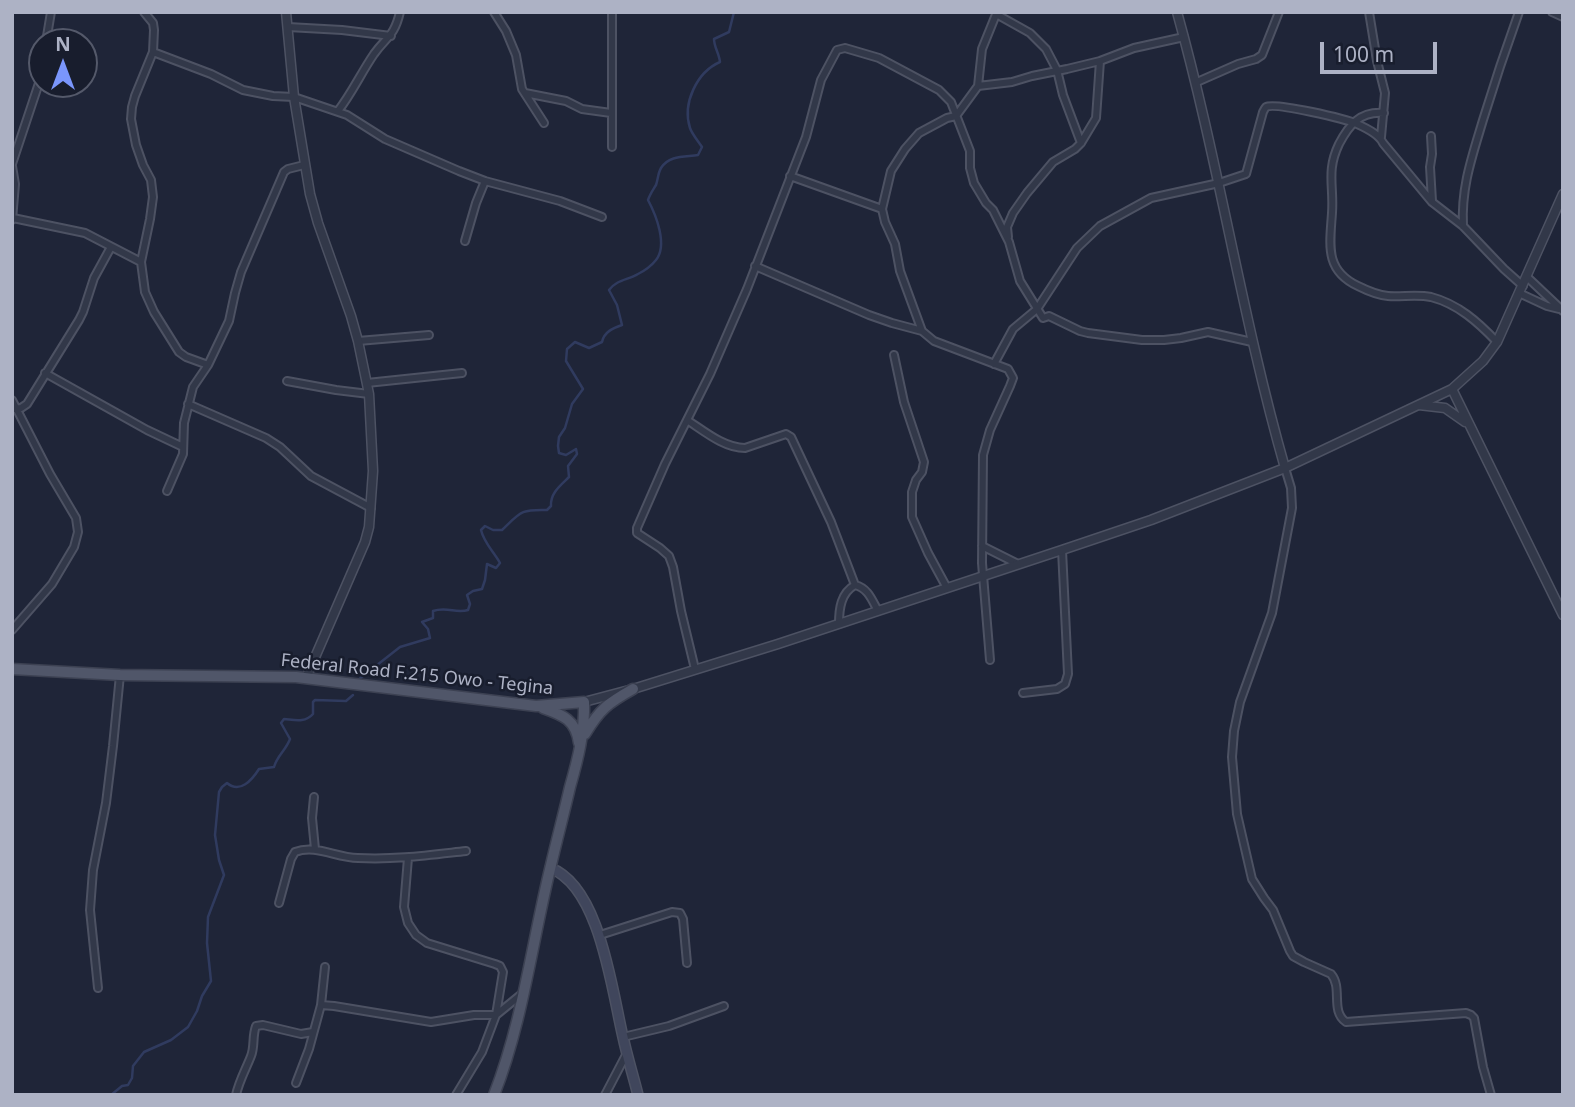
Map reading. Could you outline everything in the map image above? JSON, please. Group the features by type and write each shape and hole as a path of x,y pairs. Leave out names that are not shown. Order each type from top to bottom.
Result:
{"main road":[{"name":"Federal Road F.215 Owo - Tegina","path":"12,669 120,675 306,678 536,706 584,702"},
{"path":"581,745 596,715 605,706 633,689"},
{"path":"494,1095 524,992 550,868 581,745 584,702"},
{"path":"536,706 570,720 581,745"},
{"path":"550,868 565,877 579,893 600,935 638,1095"}],"street":[{"path":"144,12 155,30 153,52 142,76 131,119 136,145 151,180 153,197 141,262 145,292 153,312 174,346 186,357 208,365"},
{"path":"286,12 304,165 318,223 358,341 369,394 373,471 369,527 365,542 306,678"},
{"path":"338,111 354,90 373,56 397,27 400,12"},
{"path":"494,12 506,30 516,55 521,86 544,123"},
{"path":"612,12 612,147"},
{"path":"1177,12 1219,183 1252,342 1291,488 1292,508 1272,612 1240,702 1233,744 1237,814 1252,879 1273,910 1293,956 1335,978 1338,1013 1346,1022 1466,1013 1471,1015 1474,1018 1491,1095"},
{"path":"1196,82 1262,55 1279,12"},
{"path":"1369,12 1385,93 1381,137 1383,143 1432,202 1463,226 1521,289 1547,306 1561,310"},
{"path":"1463,226 1463,196 1469,163 1519,12"},
{"path":"1552,12 1563,16"},
{"path":"922,331 900,271 895,244 884,222 882,209 891,171 913,139 934,124 956,116 978,86 982,49 996,13 1030,33 1046,49 1057,70 1063,95 1081,143"},
{"path":"288,27 391,36"},
{"path":"978,86 1012,82 1184,37"},
{"path":"695,669 669,556 637,533 637,528 747,289 806,136 821,80 837,50 845,48 879,58 945,95 951,102 970,151 970,168 974,183 993,210 1009,242"},
{"path":"153,52 211,74 243,90 294,97 338,111 385,139 459,171 485,181 560,201 602,217"},
{"path":"1100,61 1096,118 1081,143 1053,162 1027,193 1013,213 1007,228 1020,281 1043,318 1049,316 1080,331 1142,340 1181,338 1208,332 1252,342"},
{"path":"525,93 566,101 582,109 611,113"},
{"path":"34,98 12,165 15,184 13,219 85,233 141,262"},
{"path":"994,364 1013,329 1037,309 1077,248 1100,226 1151,198 1219,183 1248,172 1262,112 1266,107 1278,106 1329,116 1355,123 1381,137"},
{"path":"1384,113 1366,114 1349,128 1331,165 1332,261 1340,275 1350,283 1376,294 1417,295 1449,304 1476,320 1497,342"},
{"path":"1431,135 1432,202"},
{"path":"167,491 181,462 184,423 193,387 208,365 229,321 241,272 284,172 304,165"},
{"path":"790,176 882,209"},
{"path":"465,241 485,181"},
{"path":"584,702 839,624 1151,520 1285,468 1452,389 1483,361 1497,342 1563,194"},
{"path":"14,409 27,404 83,312 94,278 111,247"},
{"path":"755,266 869,315 922,331 934,341 1008,369 1013,378 985,443 983,455 982,547 990,660"},
{"path":"1527,277 1561,310"},
{"path":"358,341 429,335"},
{"path":"894,355 904,402 924,462 912,492 912,517 947,588"},
{"path":"45,373 183,447"},
{"path":"367,383 462,373"},
{"path":"287,381 369,394"},
{"path":"1452,389 1563,615"},
{"path":"12,400 14,409 76,518 78,532 74,547 52,583 12,630"},
{"path":"188,404 266,438 280,447 311,476 371,508"},
{"path":"1416,405 1445,408 1469,425"},
{"path":"687,420 715,438 738,448 786,434 791,437 831,522 855,585"},
{"path":"982,547 1018,564"},
{"path":"1023,693 1058,689 1065,684 1068,674 1062,550"},
{"path":"839,624 841,601 847,589 855,585 863,587 878,611"},
{"path":"98,988 90,910 93,870 106,803 120,675"},
{"path":"314,797 312,818 315,849"},
{"path":"279,903 291,859 295,852 302,849 315,849 354,858 408,858 467,851"},
{"path":"408,858 404,907 408,923 416,935 427,943 500,966 503,972 496,1015 482,1052 456,1095"},
{"path":"600,935 672,912 680,914 683,919 687,963"},
{"path":"296,1083 321,1005 325,967"},
{"path":"321,1005 424,1022 474,1015 496,1015 524,992"},
{"path":"623,1037 669,1026 724,1006"},
{"path":"236,1095 253,1052 253,1033 256,1026 263,1025 301,1034 313,1032"},
{"path":"605,1095 627,1052"}],"waterway":[{"path":"358,680 400,647 430,638 428,629 422,622 433,618 433,611 468,610 470,604 467,595 482,589 487,564 496,568 500,563 481,530 485,526 502,530 521,513 547,510 551,506 554,493 569,477 568,466 577,454 576,449 566,455 559,453 559,437 565,428 572,404 583,389 566,361 567,349 575,342 589,348 602,342 607,333 622,325 617,305 609,290 619,282 645,270 659,254 660,230 648,200 664,164 678,157 698,155 702,147 690,128 690,99 704,73 720,62 714,39 729,32 734,12"},
{"path":"111,1095 122,1086 128,1085 133,1066 144,1052 171,1040 188,1027 211,981 207,943 208,917 224,875 215,835 219,792 222,787 227,783 241,786 259,769 274,767 290,739 281,723 284,719 307,719 313,714 315,700 346,701 353,695"}]}
